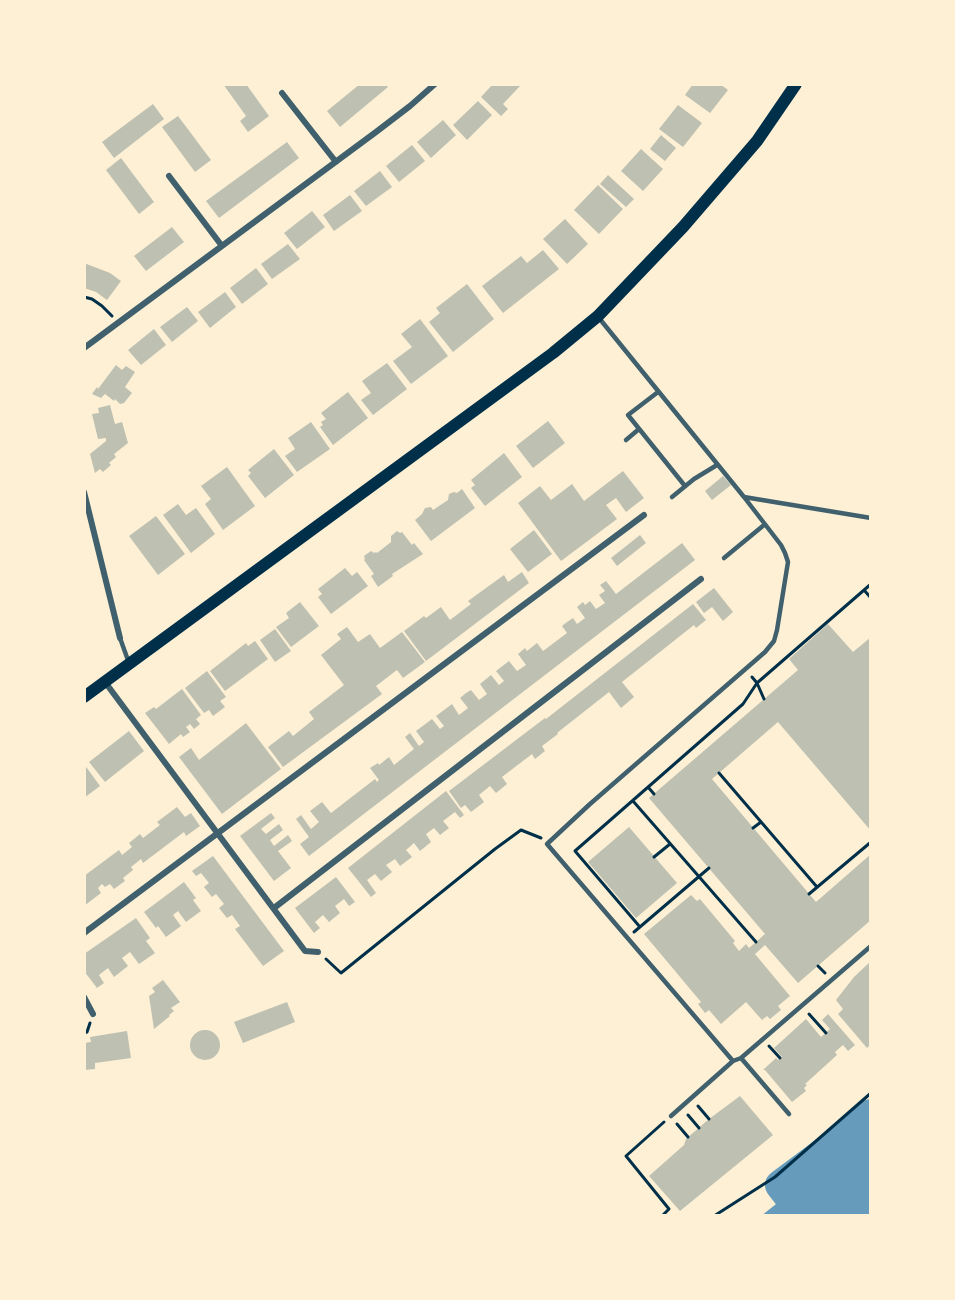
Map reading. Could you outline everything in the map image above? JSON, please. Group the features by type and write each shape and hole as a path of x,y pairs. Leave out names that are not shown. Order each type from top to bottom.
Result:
{"main road":[{"path":"84,697 553,353 598,316 683,227 750,150 796,84"}],"street":[{"path":"84,348 336,162 410,106 435,84"},
{"path":"282,93 336,162"},
{"path":"169,176 222,246"},
{"path":"84,492 120,638"},
{"path":"84,933 644,515"},
{"path":"274,908 701,579"},
{"path":"105,681 305,951 318,951"},
{"path":"84,997 93,1014"}],"lane":[{"path":"598,316 744,497 781,545 788,562 777,630 774,641 765,652 547,843 733,1061"},
{"path":"658,392 628,415 685,486"},
{"path":"626,440 639,429"},
{"path":"672,497 717,465"},
{"path":"744,497 871,518"},
{"path":"724,558 764,525"},
{"path":"120,638 129,663"},
{"path":"671,1116 871,946"},
{"path":"741,1058 789,1114"}],"path":[{"path":"84,297 102,306 118,323"},
{"path":"640,927 575,851 743,704 757,683 871,584"},
{"path":"864,590 871,598"},
{"path":"745,669 757,683 764,699"},
{"path":"719,773 818,887"},
{"path":"648,787 654,794"},
{"path":"633,801 756,942"},
{"path":"753,828 761,822"},
{"path":"318,951 341,973 521,830 542,838 547,843"},
{"path":"809,894 871,842"},
{"path":"654,857 670,844"},
{"path":"628,938 709,868"},
{"path":"802,1005 826,1033"},
{"path":"762,1039 780,1058"},
{"path":"714,1216 775,1177 871,1093"},
{"path":"691,1098 709,1119"},
{"path":"681,1107 699,1128"},
{"path":"662,1216 669,1209 626,1156 671,1116 688,1137"}],"water":[{"path":"871,1114 871,1216 761,1216 785,1197 785,1191 780,1185"}],"building":[{"path":"223,84 246,84 269,116 248,132 240,121 246,116"},
{"path":"360,84 385,84 388,87 340,127 327,111"},
{"path":"493,84 518,84 520,86 503,104 508,109 501,116 481,97"},
{"path":"693,84 720,84 728,90 710,113 685,95"},
{"path":"478,101 492,115 467,140 453,125"},
{"path":"153,104 164,119 114,158 102,142"},
{"path":"678,105 702,123 683,147 659,129"},
{"path":"178,116 211,160 195,172 162,127"},
{"path":"443,120 456,135 431,158 417,142"},
{"path":"661,135 676,148 665,161 650,149"},
{"path":"287,142 299,158 219,218 206,201"},
{"path":"412,145 425,161 399,182 386,166"},
{"path":"641,149 663,169 643,191 621,171"},
{"path":"121,158 154,202 139,214 106,170"},
{"path":"380,171 392,187 366,206 354,191"},
{"path":"608,175 634,199 626,207 600,184"},
{"path":"598,185 623,209 599,234 574,210"},
{"path":"350,195 362,211 334,231 323,215"},
{"path":"312,211 325,227 297,249 284,233"},
{"path":"565,219 588,244 567,264 543,239"},
{"path":"172,227 184,242 146,271 134,256"},
{"path":"288,244 300,259 272,279 261,264"},
{"path":"543,250 559,269 503,313 482,286 521,256 527,263"},
{"path":"84,263 110,273 121,281 107,300 96,292 84,288"},
{"path":"256,268 268,284 242,304 230,288"},
{"path":"467,284 494,319 453,352 429,322 440,313 436,308"},
{"path":"225,292 236,307 210,328 198,312"},
{"path":"187,307 198,321 172,342 160,327"},
{"path":"420,319 448,356 411,384 393,361 412,347 401,334"},
{"path":"154,329 166,345 141,365 128,350"},
{"path":"387,363 407,389 373,415 361,400 371,393 362,381"},
{"path":"116,365 122,370 126,366 135,372 125,387 132,393 124,403 120,404 105,394 101,398 92,394"},
{"path":"348,392 368,418 333,445 320,427 323,425 321,422 326,419 321,413"},
{"path":"110,405 115,424 122,422 128,443 114,454 116,457 109,463 111,465 103,472 100,469 95,473 90,454 106,441 106,438 98,439 92,414 99,413 98,408"},
{"path":"548,421 565,443 533,468 516,446"},
{"path":"311,422 330,449 297,472 285,456 295,449 288,438"},
{"path":"274,449 294,475 265,498 248,476 251,473 248,470"},
{"path":"504,453 522,477 485,506 471,488 475,485 471,480"},
{"path":"227,467 255,506 223,530 205,504 211,499 201,486"},
{"path":"623,471 644,498 626,512 616,498 606,505 617,519 561,561 518,503 540,486 551,500 572,484 584,501"},
{"path":"723,476 731,485 712,500 705,491"},
{"path":"462,489 475,508 431,541 415,520 425,508 431,507 433,510 448,500 449,494 457,493"},
{"path":"178,504 186,515 196,508 215,534 191,553 163,515"},
{"path":"156,516 185,554 158,575 129,536"},
{"path":"534,530 552,554 528,572 510,549"},
{"path":"397,531 402,532 423,554 392,574 393,576 378,587 371,576 374,574 364,560 364,556 371,551 377,553 391,542 391,536"},
{"path":"640,535 646,543 617,566 611,558"},
{"path":"682,543 695,560 309,856 300,844 309,837 296,819 301,815 311,829 319,822 310,811 322,802 331,813 375,779 377,782 379,780 370,768 378,763 379,765 389,757 394,765 414,749 405,737 410,733 419,746 424,742 416,731 432,719 440,729 444,726 436,716 452,704 459,715 468,708 460,698 466,693 471,690 479,700 487,694 480,684 491,675 499,685 504,681 496,671 509,661 517,671 526,665 518,654 525,648 527,651 537,643 543,651 567,633 562,626 567,622 573,618 577,624 585,618 577,607 583,602 585,605 590,601 596,609 605,603 599,595 605,591 600,585 606,581 616,594"},
{"path":"345,568 352,576 357,572 368,586 331,614 318,597 322,594 318,589"},
{"path":"522,572 529,583 426,661 404,631 441,607 450,620 471,604 468,601 504,575 508,582"},
{"path":"714,588 733,612 723,621 712,607 704,613 696,602"},
{"path":"300,602 319,626 291,647 276,627 289,618 286,613"},
{"path":"693,604 706,620 696,628 694,625 622,682 634,697 621,708 609,692 542,746 545,751 535,759 532,754 502,777 507,784 496,793 490,786 479,795 484,802 471,812 465,805 461,808 449,791 546,719"},
{"path":"828,624 853,652 871,637 871,831 778,722 712,779 816,902 871,854 871,920 798,983 765,945 755,954 790,996 778,1006 781,1010 770,1019 767,1016 762,1020 746,1002 721,1024 709,1010 705,1013 698,1004 701,1002 644,934 691,895 697,901 700,899 735,941 733,943 739,951 746,944 749,948 765,934 649,798 798,670 789,659"},
{"path":"347,627 358,642 370,634 380,648 402,632 425,662 403,678 397,670 376,686 382,694 283,767 268,747 289,731 293,736 314,719 309,712 344,685 321,655 341,639 337,634"},
{"path":"275,629 291,651 275,662 260,640"},
{"path":"255,641 268,659 225,691 210,671 246,643 248,646"},
{"path":"207,671 226,697 220,701 225,707 213,716 209,710 204,713 185,688"},
{"path":"182,689 201,715 196,719 200,724 194,729 190,724 186,727 190,732 183,737 181,734 169,744 145,713 154,707 156,709"},
{"path":"246,723 281,769 222,814 179,757 191,748 199,760"},
{"path":"129,731 144,751 105,782 89,762"},
{"path":"84,764 100,786 84,798"},
{"path":"446,791 464,815 460,818 455,812 443,821 449,828 440,835 434,828 426,834 431,842 420,851 414,843 406,850 412,857 400,866 395,859 386,865 392,872 381,881 375,874 367,880 376,893 371,897 348,868"},
{"path":"177,807 185,817 191,813 200,826 186,836 184,832 143,863 141,859 123,878 125,881 114,889 110,884 105,887 102,884 98,888 101,893 84,906 84,876 119,850 122,855 132,847 129,843 140,834 143,838 160,825 157,822"},
{"path":"271,813 275,818 261,829 266,834 279,824 283,830 270,840 274,846 288,835 292,841 278,851 291,868 274,881 240,836"},
{"path":"629,827 677,883 636,918 588,862"},
{"path":"213,856 284,951 263,966 235,929 240,926 232,915 227,918 219,908 224,904 216,894 212,897 204,887 209,883 201,873 196,876 192,871"},
{"path":"336,877 355,902 349,906 344,899 335,906 340,913 329,922 323,915 315,922 320,928 314,933 295,908"},
{"path":"184,882 196,898 193,900 201,911 186,922 178,911 173,915 181,926 166,937 144,912"},
{"path":"136,918 150,938 146,941 155,953 139,964 130,952 122,958 128,966 114,977 108,968 99,975 104,983 97,988 84,971 84,954"},
{"path":"871,961 871,1044 867,1048 838,1014 843,1009 836,1000 854,977"},
{"path":"163,980 180,1002 171,1008 174,1011 170,1016 154,1029 149,996 155,992 152,988"},
{"path":"287,1002 295,1022 243,1043 234,1022"},
{"path":"828,1014 855,1045 848,1051 843,1045 835,1052 837,1055 805,1084 807,1085 804,1088 806,1091 792,1102 763,1070 776,1058 778,1060 782,1057 774,1048 806,1019 821,1037 830,1029 822,1020"},
{"path":"205,1030 215,1035 220,1045 215,1055 205,1060 195,1055 190,1045 195,1035"},
{"path":"127,1031 131,1058 95,1063 95,1069 84,1070 84,1043 91,1042 90,1037"},
{"path":"740,1096 773,1135 680,1211 649,1176 684,1145 686,1139"}],"waterway":[{"path":"804,1216 780,1185 871,1114"}]}
